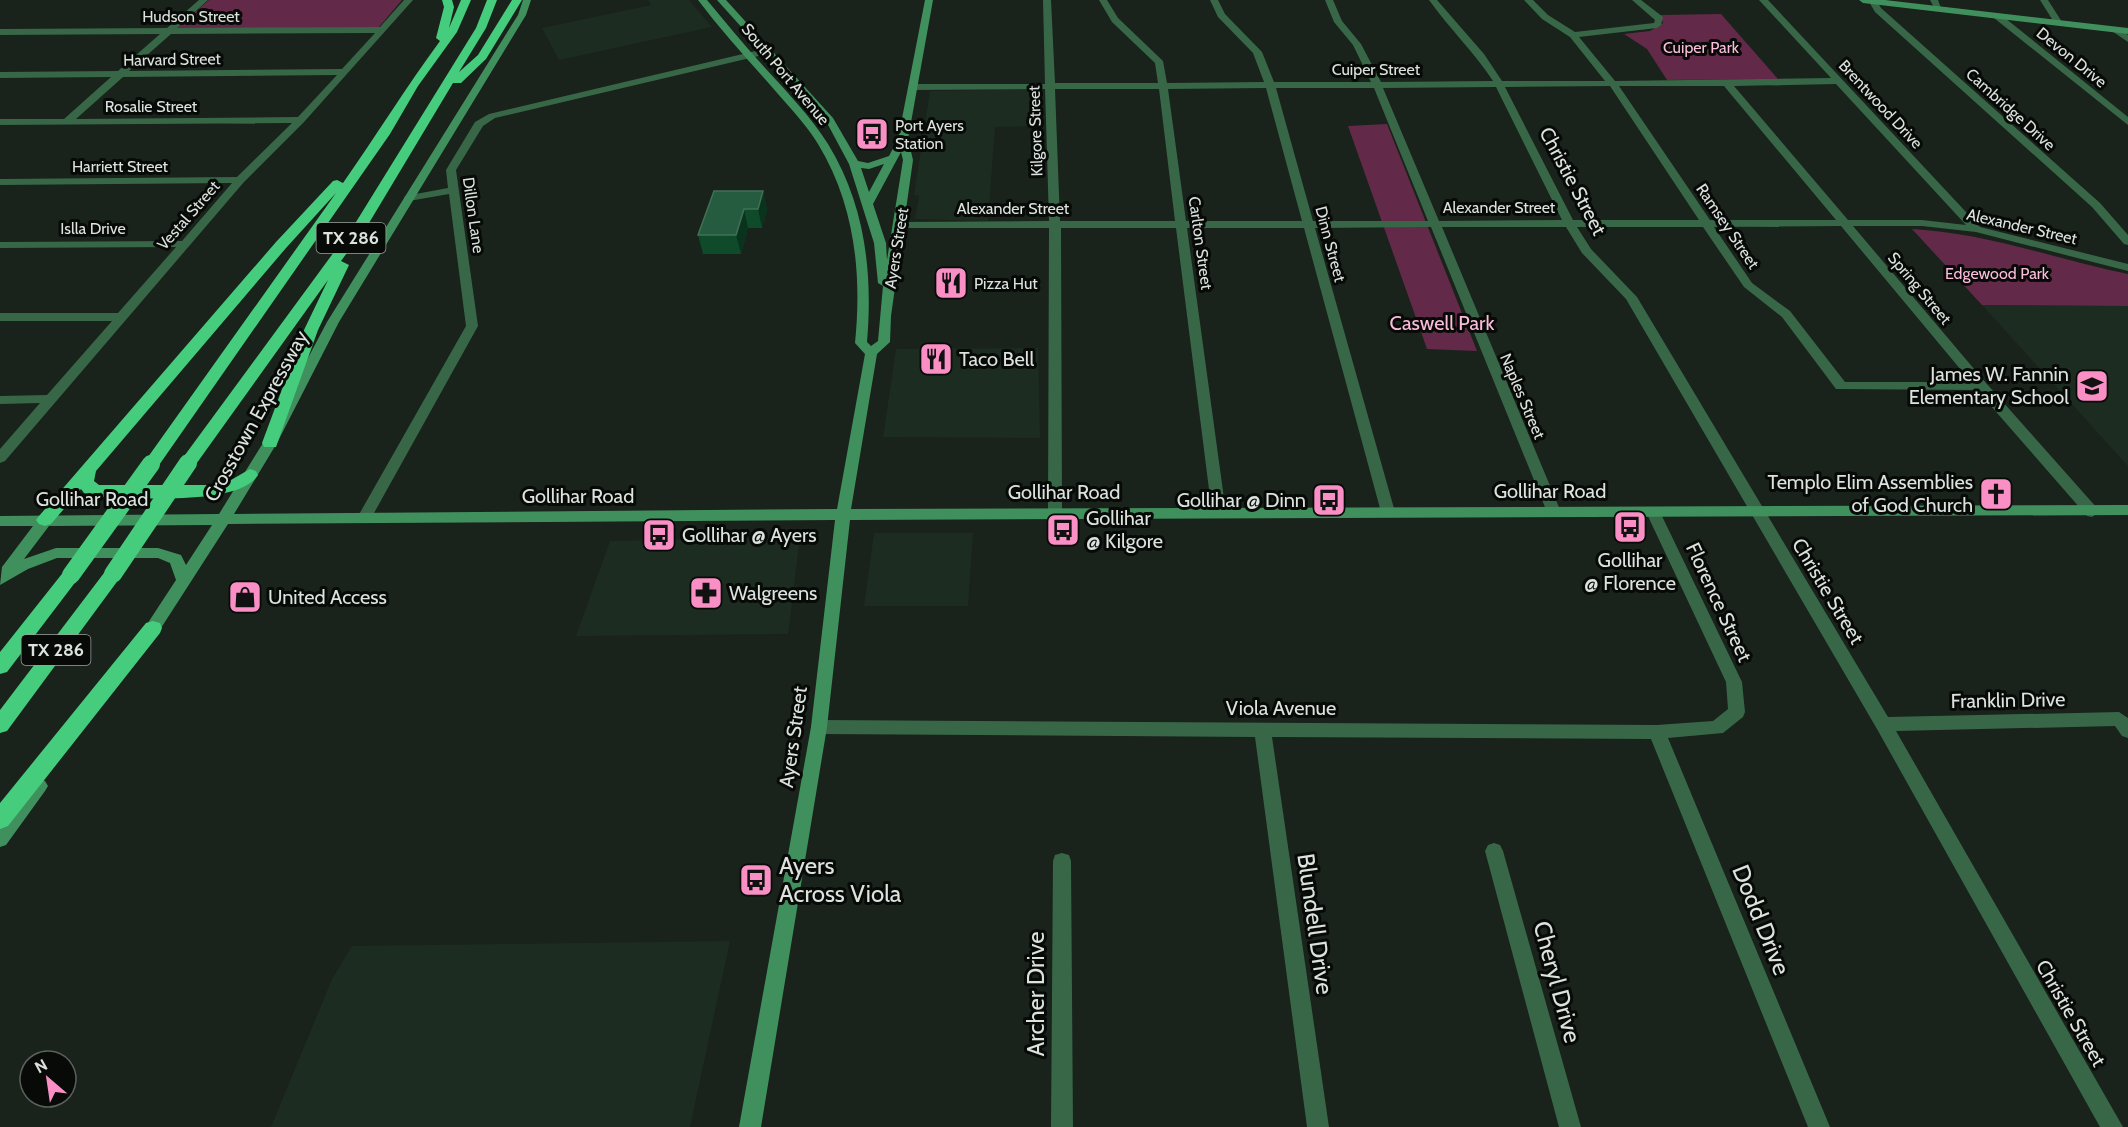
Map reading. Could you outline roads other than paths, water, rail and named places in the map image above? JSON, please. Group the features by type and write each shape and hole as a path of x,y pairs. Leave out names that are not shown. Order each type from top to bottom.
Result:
{"highway":[{"path":"435,57 447,15 447,0"},
{"name":"TX 286","path":"0,666 71,575 384,134 463,12 466,0"},
{"name":"Crosstown Expressway","path":"0,725 112,574 188,463 362,224 481,28 492,0"},
{"path":"436,101 482,57 517,0"},
{"path":"45,520 280,245 384,134"},
{"path":"270,444 311,330 362,224"},
{"path":"88,471 86,481 90,489 99,491 212,491 236,485 250,475"},
{"path":"0,819 153,628"}],"main road":[{"name":"Crosstown Expressway","path":"0,839 153,628 224,520 270,444 333,322 522,15 527,0"},
{"name":"South Port Avenue","path":"702,0 818,137 837,171 853,208"},
{"name":"South Port Avenue","path":"721,0 830,120 854,164 880,243 885,316"},
{"name":"Ayers Street","path":"867,205 903,139 929,0"},
{"path":"1867,1 1936,4 1997,16 2128,31"},
{"name":"Ayers Street","path":"750,1127 819,728 843,515 871,353 884,342 885,316 908,160 903,139"},
{"path":"854,164 869,166 892,158"},
{"name":"Ayers Street","path":"853,208 864,269 861,343 871,353"},
{"name":"Gollihar Road","path":"0,521 1055,513 2092,512 2128,510"},
{"path":"0,579 45,520"},
{"path":"0,579 23,564 56,553 158,553 176,559 183,580"}],"street":[{"path":"67,121 204,0"},
{"name":"Vestal Street","path":"0,459 240,180 301,120 408,0"},
{"name":"Kilgore Street","path":"1047,0 1055,225 1055,513"},
{"name":"Carlton Street","path":"1103,0 1111,16 1126,33 1151,51 1160,63 1219,513"},
{"name":"Dinn Street","path":"1214,0 1221,15 1257,52 1270,85 1388,512"},
{"name":"Naples Street","path":"1329,0 1338,22 1357,44 1377,84 1554,512"},
{"name":"Christie Street","path":"1433,0 1481,56 1499,84 1569,223 1586,251 1631,297 1883,724 2112,1127"},
{"name":"Ramsey Street","path":"1528,0 1545,17 1573,35 1612,83 1748,285 1786,314 1841,386 1981,386"},
{"path":"1573,35 1657,25 1659,19 1636,0"},
{"name":"Brentwood Drive","path":"1763,0 1976,229"},
{"path":"2044,0 2058,22"},
{"name":"Cambridge Drive","path":"1867,1 2096,205 2128,242"},
{"name":"Devon Drive","path":"1997,16 2128,122"},
{"path":"2115,29 2128,39"},
{"name":"Hudson Street","path":"0,32 382,30"},
{"path":"462,112 485,119 768,51"},
{"name":"Harvard Street","path":"0,75 345,72"},
{"name":"Cuiper Street","path":"913,87 1839,81"},
{"name":"Spring Street","path":"1726,83 1981,386 2092,512"},
{"name":"Dillon Lane","path":"364,518 472,326 451,170 479,124 485,119"},
{"name":"Rosalie Street","path":"0,122 301,120"},
{"name":"Harriett Street","path":"0,182 240,180"},
{"path":"409,198 454,190"},
{"name":"Alexander Street","path":"900,225 1922,223 1976,229 2128,268"},
{"name":"Islla Drive","path":"0,245 186,244"},
{"path":"0,317 123,316"},
{"path":"0,400 51,399"},
{"name":"Florence Street","path":"1653,512 1734,682 1737,712"},
{"name":"Viola Avenue","path":"819,728 1657,732 1717,728 1737,712"},
{"name":"Franklin Drive","path":"1883,724 2119,718 2128,731"},
{"name":"Blundell Drive","path":"1262,729 1318,1127"},
{"name":"Dodd Drive","path":"1657,732 1819,1127"},
{"name":"Cheryl Drive","path":"1494,851 1570,1127"},
{"name":"Archer Drive","path":"1062,861 1062,1127"}],"place":[{"name":"Port Ayers Station","path":"872,134"},
{"name":"Pizza Hut","path":"951,283"},
{"name":"Taco Bell","path":"936,359"},
{"name":"James W. Fannin Elementary School","path":"2092,386"},
{"name":"Templo Elim Assemblies of God Church","path":"1996,494"},
{"name":"Gollihar @ Dinn","path":"1329,500"},
{"name":"Gollihar @ Florence","path":"1630,527"},
{"name":"Gollihar @ Kilgore","path":"1063,530"},
{"name":"Gollihar @ Ayers","path":"659,535"},
{"name":"Walgreens","path":"706,593"},
{"name":"United Access","path":"245,597"},
{"name":"Ayers Across Viola","path":"756,880"}],"park label":[{"name":"Cuiper Park","path":"1701,47"},
{"name":"Edgewood Park","path":"1997,273"},
{"name":"Caswell Park","path":"1442,323"}]}
